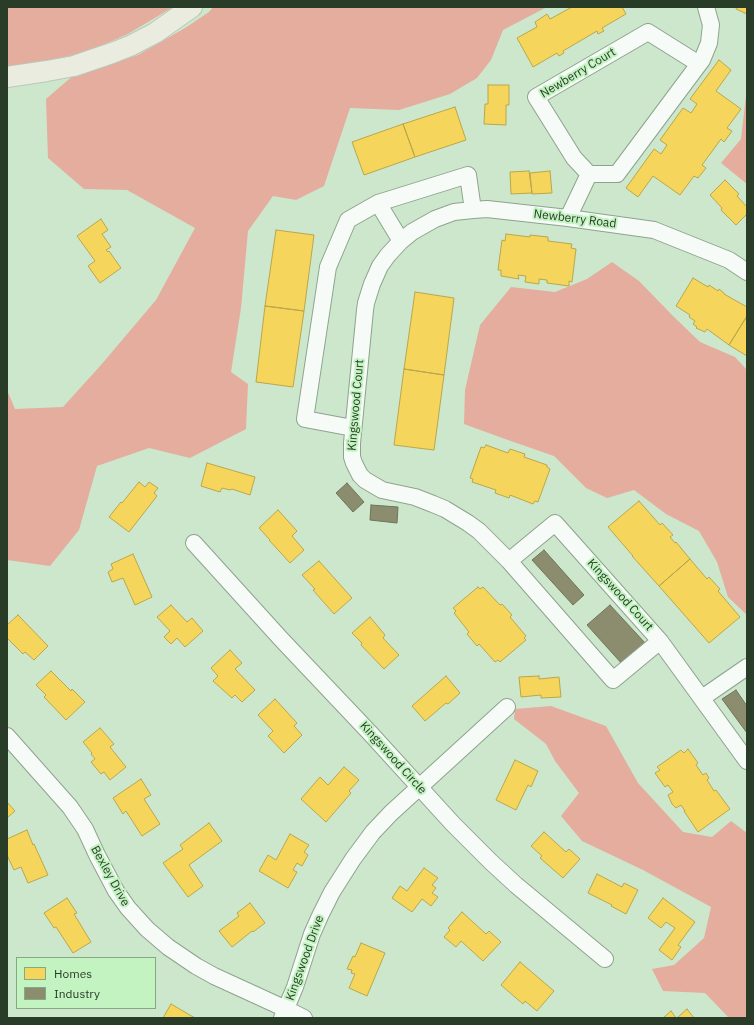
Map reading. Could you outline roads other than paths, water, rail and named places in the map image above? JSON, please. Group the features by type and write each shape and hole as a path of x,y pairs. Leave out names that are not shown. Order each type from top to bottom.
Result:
{"main road":[{"path":"7,78 74,66 106,56 155,33 192,7"}],"street":[{"path":"568,218 589,174 617,174 699,64 705,54 710,37 711,25 706,7"},
{"name":"Newberry Court","path":"589,174 574,158 536,97 648,32 699,64"},
{"path":"353,428 305,419 328,267 348,220 378,203 468,175 473,210"},
{"path":"378,203 401,241"},
{"name":"Newberry Road","path":"401,241 412,232 435,218 454,212 487,209 654,230 729,260 747,272"},
{"name":"Kingswood Court","path":"401,241 380,266 372,284 365,310 352,443 352,457 357,469 365,480 382,490 415,497 433,504 445,509 479,530 509,561 613,680 660,640"},
{"name":"Kingswood Court","path":"509,561 555,523 660,640 747,761"},
{"name":"Kingswood Circle","path":"194,543 453,824 516,885 605,959"},
{"path":"702,698 747,666"},
{"name":"Kingswood Drive","path":"284,1014 295,987 312,934 326,904 353,858 373,832 391,813 507,707"},
{"name":"Bexley Drive","path":"7,736 53,787 78,818 116,891 128,908 147,929 168,947 196,966 284,1014 304,1018"}]}
